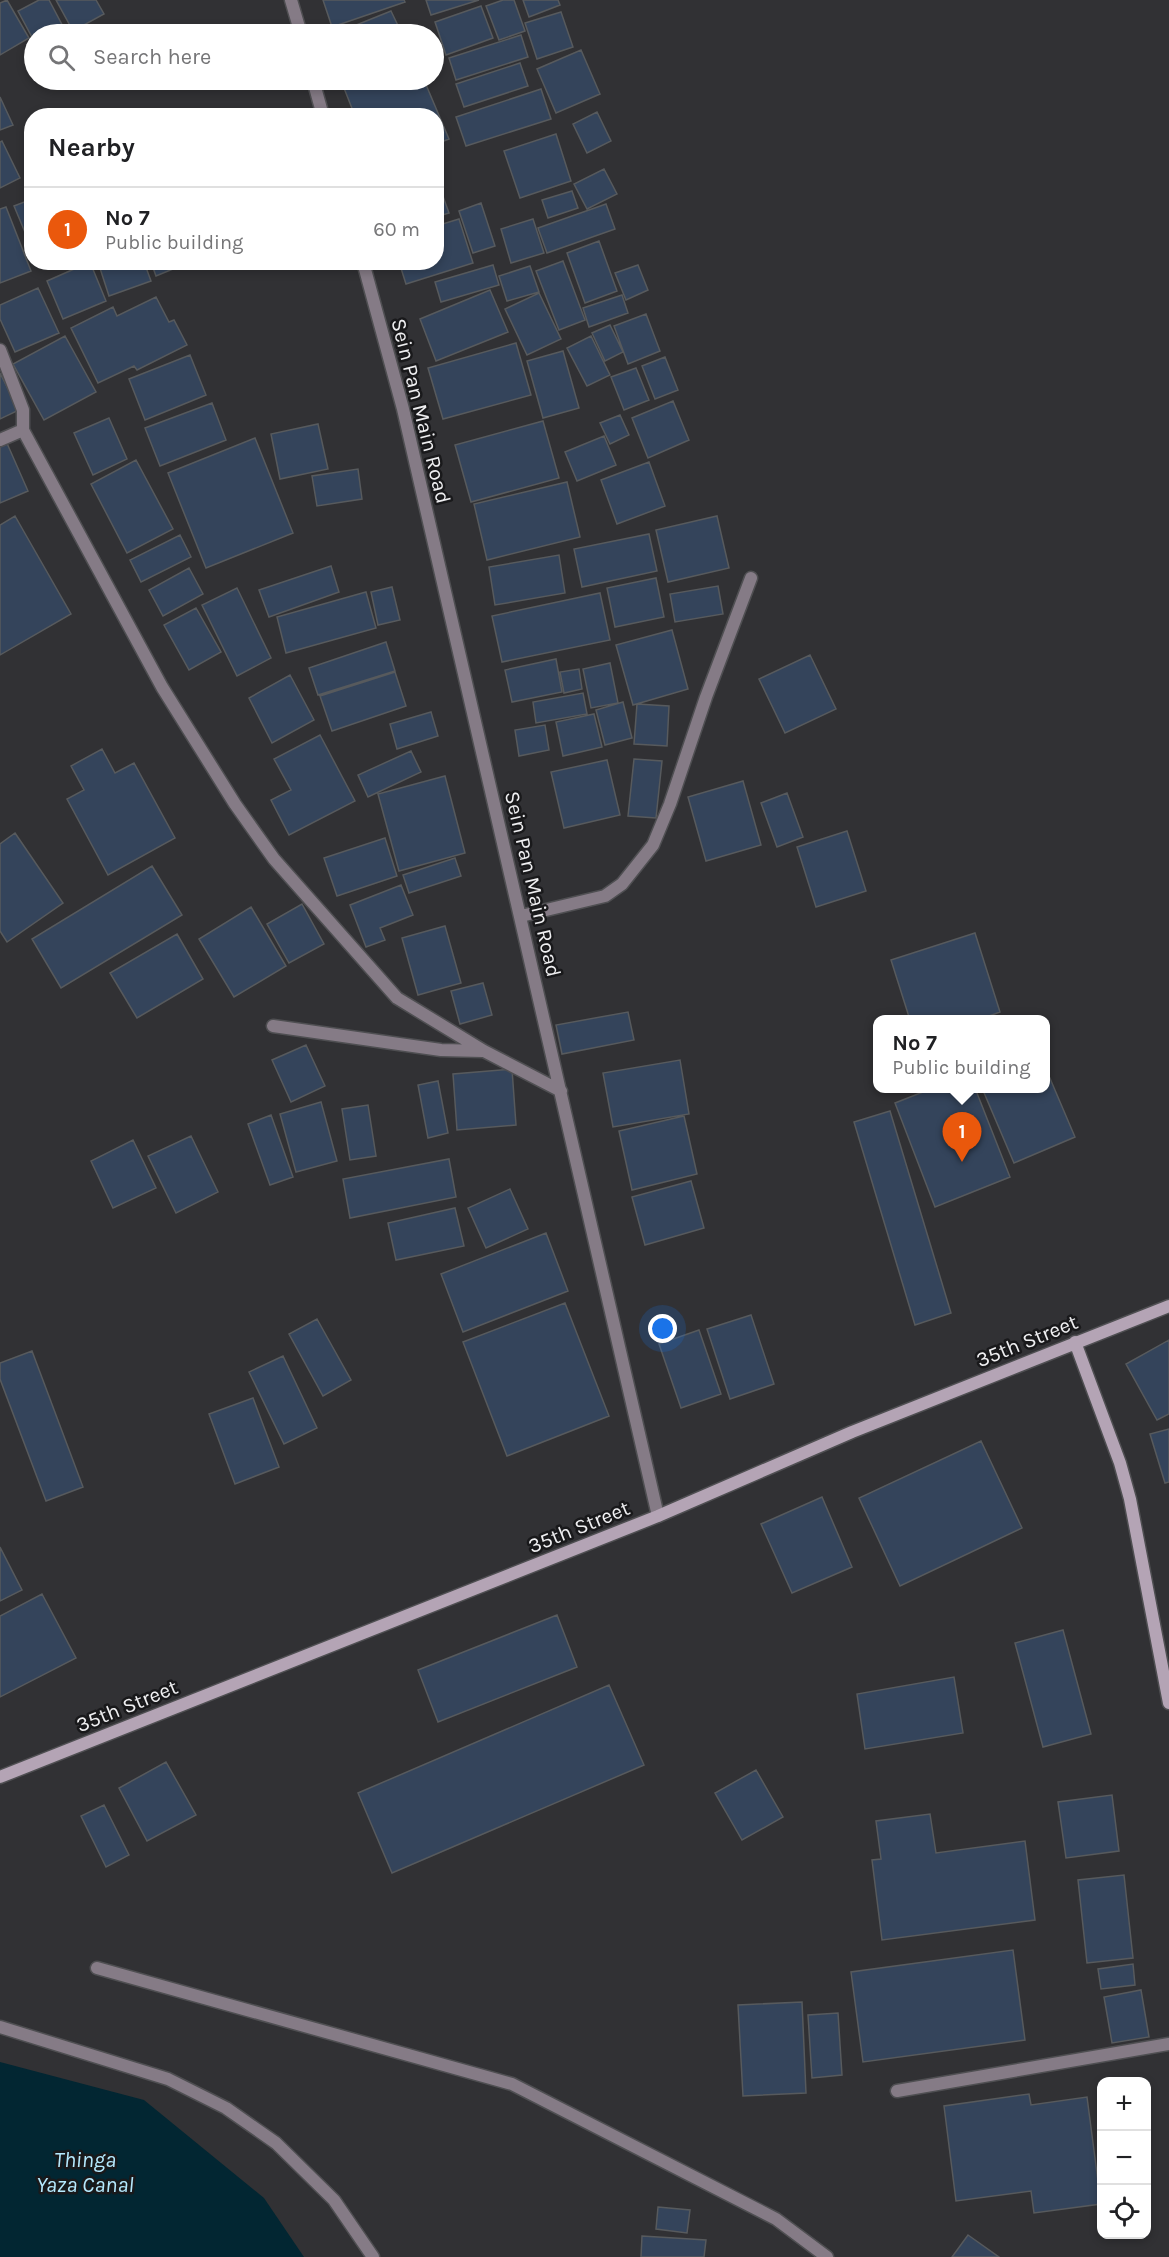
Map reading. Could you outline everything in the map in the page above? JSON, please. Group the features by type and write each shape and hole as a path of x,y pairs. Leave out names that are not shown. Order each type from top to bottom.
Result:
{"main road":[{"name":"35th Street","path":"0,1777 658,1516 852,1432 1169,1306"},
{"path":"1075,1342 1120,1463 1130,1499 1169,1703"}],"street":[{"path":"291,0 298,24"},
{"path":"316,90 321,108"},
{"name":"Sein Pan Main Road","path":"365,270 403,409 658,1516"},
{"path":"0,351 23,410 23,430 162,687 235,804 274,859 398,998 484,1051 561,1091"},
{"path":"0,440 23,430"},
{"path":"521,916 605,896 622,884 654,845 670,804 705,696 751,578"},
{"path":"273,1026 441,1050 484,1051"},
{"path":"97,1968 512,2084 776,2219 827,2257"},
{"path":"0,2026 168,2079 226,2108 276,2144 334,2200 373,2257"},
{"path":"897,2091 1169,2043"}],"water":[{"name":"Thinga Yaza Canal","path":"0,2062 144,2100 264,2198 304,2257 0,2257"}],"building":[{"path":"7,0 24,29 24,41 0,55 0,3"},
{"path":"39,0 49,0 62,24 25,24 18,11"},
{"path":"56,0 96,0 104,14 86,24 69,24"},
{"path":"323,0 404,0 405,2 341,24 331,24"},
{"path":"426,0 479,0 431,15"},
{"path":"503,0 514,0 525,31 499,40 486,6"},
{"path":"523,0 558,0 560,5 529,17"},
{"path":"481,6 493,38 446,55 444,24 436,24 435,22"},
{"path":"391,11 397,24 359,24"},
{"path":"561,12 573,47 537,59 525,23"},
{"path":"521,35 528,57 456,80 449,58"},
{"path":"581,50 600,94 556,113 537,69"},
{"path":"520,63 528,86 464,107 456,84"},
{"path":"541,89 551,119 466,146 456,117"},
{"path":"345,90 428,90 436,108 352,108"},
{"path":"0,97 13,125 0,130"},
{"path":"597,112 611,141 587,153 573,124"},
{"path":"444,127 449,139 444,141"},
{"path":"556,134 571,181 520,198 504,151"},
{"path":"2,141 20,178 0,188 0,142"},
{"path":"604,169 617,194 587,209 574,184"},
{"path":"572,191 578,208 548,218 542,200"},
{"path":"444,199 449,213 444,215"},
{"path":"24,202 24,230 14,206"},
{"path":"481,203 495,246 473,253 459,211"},
{"path":"606,204 615,229 547,253 538,228"},
{"path":"6,207 24,253 24,270 31,271 0,283 0,209"},
{"path":"459,219 473,263 406,284 402,270 444,270 444,224"},
{"path":"533,219 544,253 511,263 501,229"},
{"path":"599,241 617,291 585,303 567,253"},
{"path":"563,261 585,320 559,330 536,271"},
{"path":"493,265 499,285 441,302 435,282"},
{"path":"638,265 648,290 626,300 615,273"},
{"path":"530,266 539,292 507,301 499,276"},
{"path":"72,270 93,270 106,301 63,319 47,281"},
{"path":"101,270 147,270 151,281 109,296"},
{"path":"154,270 171,270 156,276"},
{"path":"38,288 59,333 15,352 0,319 0,305"},
{"path":"490,290 508,332 436,361 420,319"},
{"path":"539,293 561,339 527,355 505,309"},
{"path":"622,295 628,313 589,327 583,308"},
{"path":"156,297 169,322 174,320 187,345 137,370 134,366 98,383 71,328 113,307 117,316"},
{"path":"646,314 660,351 628,364 614,326"},
{"path":"610,325 623,352 605,361 592,333"},
{"path":"65,336 96,392 44,420 13,364"},
{"path":"591,336 610,375 587,386 567,348"},
{"path":"516,343 531,395 443,419 428,368"},
{"path":"563,351 579,408 543,418 527,361"},
{"path":"190,355 206,395 145,420 129,379"},
{"path":"665,357 678,390 655,399 642,366"},
{"path":"636,368 649,400 624,410 611,377"},
{"path":"0,373 19,410 0,419"},
{"path":"673,401 689,440 648,458 632,418"},
{"path":"212,403 226,440 160,466 145,428"},
{"path":"620,415 629,435 610,444 600,423"},
{"path":"109,418 127,459 93,475 74,433"},
{"path":"543,421 559,478 471,502 455,445"},
{"path":"318,424 328,469 280,479 271,434"},
{"path":"604,436 616,465 577,481 565,452"},
{"path":"255,438 293,533 206,568 168,473"},
{"path":"6,441 28,491 0,503 0,443"},
{"path":"136,460 173,529 127,553 91,484"},
{"path":"649,462 665,506 617,524 601,480"},
{"path":"358,469 362,499 317,506 312,476"},
{"path":"567,482 580,537 487,560 474,504"},
{"path":"15,516 71,614 0,655 0,525"},
{"path":"717,516 729,568 668,582 656,530"},
{"path":"649,534 657,571 582,587 574,549"},
{"path":"180,535 191,557 141,582 130,560"},
{"path":"559,555 565,593 495,605 489,567"},
{"path":"331,566 339,592 269,617 259,590"},
{"path":"189,568 203,594 163,616 149,590"},
{"path":"656,578 664,617 615,627 607,588"},
{"path":"718,586 723,614 675,622 670,594"},
{"path":"392,587 400,620 378,625 371,592"},
{"path":"237,588 271,658 237,676 202,605"},
{"path":"366,592 376,628 286,653 277,617"},
{"path":"600,593 610,640 502,662 492,616"},
{"path":"196,608 221,652 189,670 164,625"},
{"path":"672,630 688,689 633,705 616,645"},
{"path":"386,642 395,671 318,695 309,668"},
{"path":"810,655 836,709 785,733 759,679"},
{"path":"556,659 562,692 512,702 505,670"},
{"path":"610,663 618,703 591,708 583,669"},
{"path":"579,669 582,689 564,693 560,672"},
{"path":"395,672 406,706 332,731 320,696"},
{"path":"290,675 314,720 272,743 249,698"},
{"path":"583,693 587,714 536,723 533,702"},
{"path":"623,702 632,738 605,745 596,710"},
{"path":"637,704 669,706 667,746 634,744"},
{"path":"431,712 438,736 397,749 390,724"},
{"path":"594,714 602,747 563,756 556,722"},
{"path":"545,725 549,750 519,756 515,730"},
{"path":"320,735 355,801 289,835 271,800 291,790 274,759"},
{"path":"102,749 115,773 134,763 175,838 108,875 67,799 84,790 71,766"},
{"path":"411,751 421,772 368,797 358,775"},
{"path":"634,759 662,761 656,818 628,816"},
{"path":"607,760 620,815 564,828 551,772"},
{"path":"445,776 465,853 399,871 378,794"},
{"path":"743,781 761,845 706,861 688,797"},
{"path":"787,793 803,837 777,847 761,803"},
{"path":"847,831 866,891 816,907 797,847"},
{"path":"15,833 63,903 7,942 0,931 0,844"},
{"path":"385,838 397,876 337,896 324,858"},
{"path":"455,858 461,876 409,893 403,875"},
{"path":"152,866 182,915 61,988 32,939"},
{"path":"401,885 413,915 380,928 385,940 366,947 350,905"},
{"path":"302,904 324,944 289,963 267,924"},
{"path":"251,907 286,966 234,997 199,939"},
{"path":"445,926 461,983 418,995 402,938"},
{"path":"975,933 1000,1012 992,1015 908,1015 891,960"},
{"path":"177,934 203,979 137,1018 110,973"},
{"path":"483,983 492,1015 460,1024 451,991"},
{"path":"628,1012 634,1040 562,1054 556,1025"},
{"path":"306,1045 325,1086 291,1102 272,1060"},
{"path":"680,1060 689,1114 613,1127 603,1073"},
{"path":"512,1069 516,1125 457,1130 453,1074"},
{"path":"1050,1078 1075,1137 1014,1163 984,1093 1050,1093"},
{"path":"438,1081 448,1133 428,1138 418,1085"},
{"path":"920,1093 977,1093 1010,1177 935,1207 895,1103"},
{"path":"321,1102 337,1161 296,1172 280,1114"},
{"path":"368,1105 376,1156 350,1160 342,1109"},
{"path":"890,1111 951,1313 915,1325 854,1122"},
{"path":"271,1115 293,1177 270,1185 248,1124"},
{"path":"684,1116 697,1174 632,1190 619,1131"},
{"path":"191,1136 218,1192 176,1213 148,1156"},
{"path":"133,1140 156,1188 113,1208 91,1161"},
{"path":"449,1159 456,1197 350,1218 343,1179"},
{"path":"691,1181 704,1228 645,1245 632,1197"},
{"path":"510,1189 528,1229 486,1248 468,1208"},
{"path":"455,1208 464,1246 396,1260 388,1223"},
{"path":"546,1233 568,1291 463,1332 441,1274"},
{"path":"565,1303 609,1416 507,1456 463,1342"},
{"path":"751,1315 774,1384 730,1399 707,1329"},
{"path":"317,1319 351,1380 323,1396 289,1334"},
{"path":"699,1330 721,1394 681,1408 659,1344"},
{"path":"1169,1340 1169,1414 1157,1420 1126,1364"},
{"path":"32,1351 83,1487 46,1501 0,1379 0,1363"},
{"path":"283,1356 317,1428 284,1444 249,1372"},
{"path":"253,1398 279,1467 235,1484 209,1414"},
{"path":"1169,1429 1169,1482 1165,1483 1150,1434"},
{"path":"981,1441 1022,1528 900,1586 859,1498"},
{"path":"822,1497 852,1567 792,1593 761,1524"},
{"path":"0,1547 22,1590 0,1601"},
{"path":"42,1594 76,1658 0,1697 0,1616"},
{"path":"557,1615 577,1667 438,1722 418,1670"},
{"path":"1063,1630 1091,1734 1043,1747 1015,1643"},
{"path":"954,1677 963,1733 865,1749 857,1694"},
{"path":"609,1685 644,1765 392,1873 358,1793"},
{"path":"166,1762 196,1815 147,1841 119,1788"},
{"path":"756,1770 783,1817 742,1840 715,1793"},
{"path":"1112,1795 1119,1851 1066,1858 1058,1802"},
{"path":"104,1805 129,1855 106,1867 81,1816"},
{"path":"930,1814 936,1853 1025,1841 1035,1920 882,1940 872,1860 881,1859 876,1821"},
{"path":"1124,1875 1133,1958 1087,1963 1078,1880"},
{"path":"1013,1950 1025,2040 863,2062 851,1972"},
{"path":"1133,1964 1135,1985 1101,1989 1098,1969"},
{"path":"1141,1990 1149,2037 1112,2043 1104,1997"},
{"path":"802,2002 806,2093 743,2096 738,2005"},
{"path":"838,2013 842,2075 812,2078 808,2015"},
{"path":"1029,2094 1031,2105 1087,2097 1097,2173 1097,2205 1034,2213 1031,2191 956,2201 944,2106"},
{"path":"658,2207 690,2210 687,2233 656,2229"},
{"path":"968,2235 999,2257 952,2257"},
{"path":"642,2236 706,2240 704,2257 641,2257"}],"place":[{"name":"No 7","path":"962,1162"}]}
